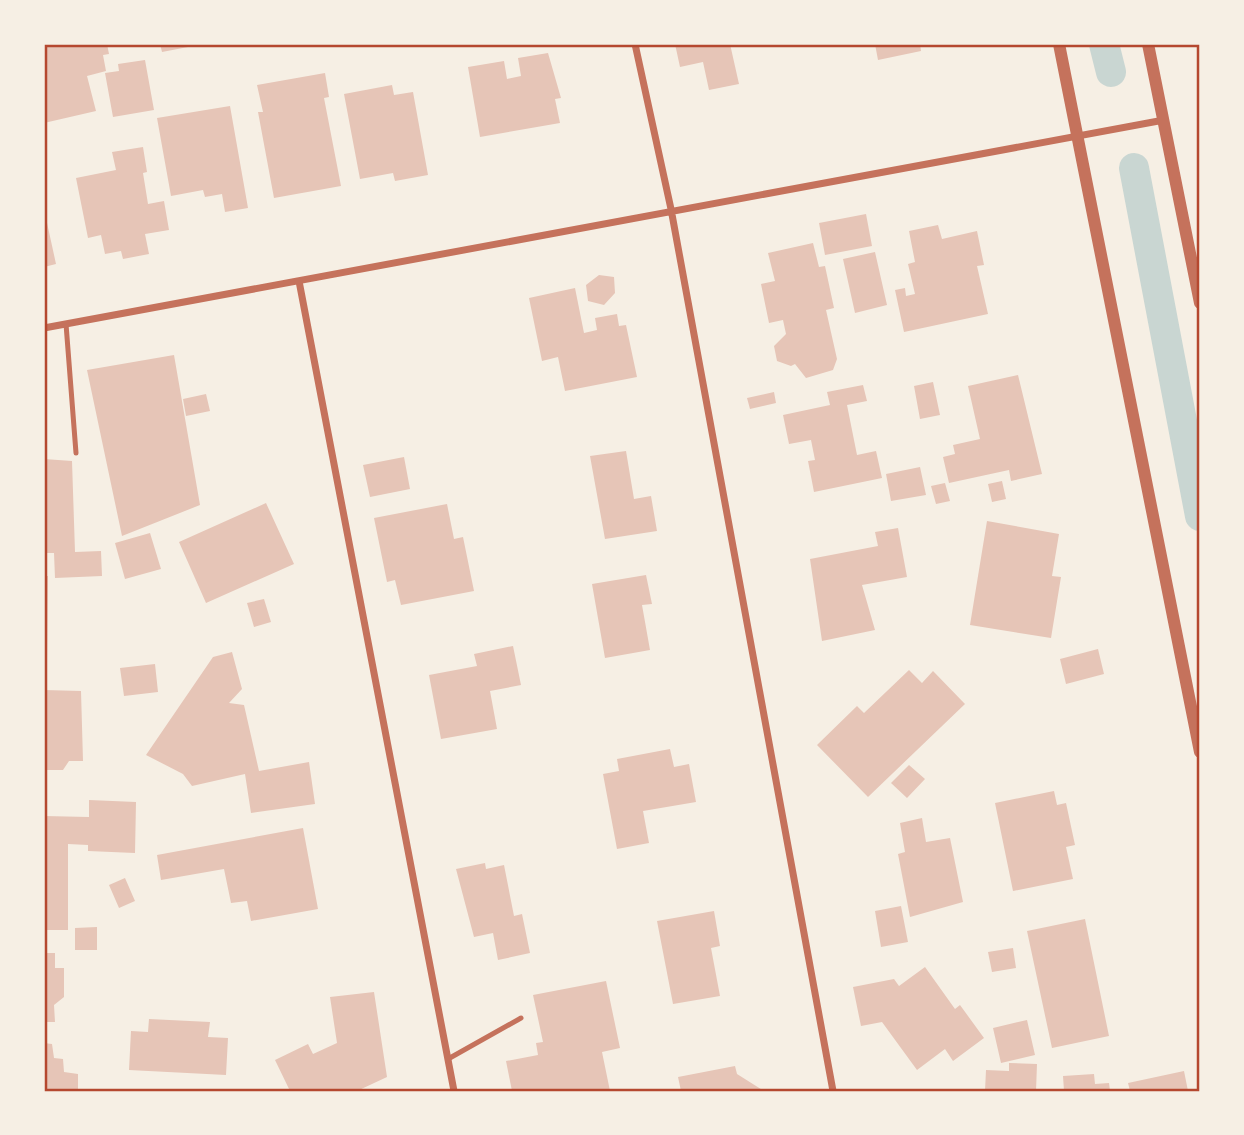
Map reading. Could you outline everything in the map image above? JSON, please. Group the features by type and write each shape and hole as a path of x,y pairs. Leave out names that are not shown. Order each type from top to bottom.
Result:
{"street":[{"path":"635,44 671,209 833,1091"},
{"path":"1059,44 1200,752"},
{"path":"1148,44 1200,303"},
{"path":"44,328 671,209 1165,120"},
{"path":"299,281 454,1091"}],"lane":[{"path":"66,324 76,453"},
{"path":"448,1059 521,1018"}],"building":[{"path":"44,44 107,44 109,54 103,55 106,71 87,76 96,111 44,123"},
{"path":"160,44 188,44 188,47 162,52"},
{"path":"675,44 730,44 739,84 709,90 703,62 680,67"},
{"path":"875,44 920,44 921,51 878,60"},
{"path":"548,53 561,98 555,99 560,123 480,137 468,67 504,61 507,79 521,76 518,58"},
{"path":"145,60 154,110 113,117 105,73 119,71 118,64"},
{"path":"325,73 329,97 324,98 341,186 274,198 258,112 263,112 257,85"},
{"path":"392,85 394,95 413,92 428,175 395,181 393,173 360,179 344,94"},
{"path":"230,106 248,208 225,212 222,194 205,197 203,190 171,196 157,118"},
{"path":"143,147 147,172 143,173 148,204 164,201 169,230 145,234 149,254 123,259 121,251 105,254 101,235 88,238 76,178 116,170 112,152"},
{"path":"44,209 56,264 44,267"},
{"path":"866,214 872,246 825,255 819,223"},
{"path":"938,225 942,239 977,231 984,265 977,266 988,314 904,332 895,290 905,288 906,296 915,294 908,264 915,262 909,231"},
{"path":"813,243 819,267 825,266 834,308 826,310 837,359 833,370 806,378 795,364 791,366 777,361 774,346 786,334 783,320 769,323 761,284 775,281 768,253"},
{"path":"875,252 887,305 855,313 843,259"},
{"path":"599,275 614,277 615,293 604,305 588,301 586,285"},
{"path":"575,288 584,333 597,330 595,318 617,314 619,326 626,325 637,377 565,391 558,357 542,361 529,298"},
{"path":"174,355 200,505 122,536 87,370"},
{"path":"1018,375 1042,474 1011,481 1009,470 949,483 943,457 955,454 953,445 980,439 968,386"},
{"path":"933,382 940,415 920,419 914,386"},
{"path":"863,385 867,401 847,405 857,455 876,451 882,478 814,492 808,461 815,460 811,440 789,444 783,415 830,405 827,392"},
{"path":"774,392 776,403 750,409 747,398"},
{"path":"206,394 210,411 186,416 183,399"},
{"path":"626,451 634,499 651,496 657,531 605,539 590,456"},
{"path":"404,457 410,489 370,497 363,465"},
{"path":"44,459 72,461 75,552 101,551 102,576 55,578 54,553 44,553"},
{"path":"920,467 926,495 891,501 886,474"},
{"path":"1002,481 1006,499 992,502 988,484"},
{"path":"945,483 950,501 936,504 931,486"},
{"path":"266,503 294,564 206,603 179,542"},
{"path":"447,504 454,539 463,537 474,591 401,605 395,580 387,582 374,518"},
{"path":"987,521 1059,534 1052,576 1061,577 1051,638 970,625"},
{"path":"898,528 907,577 862,585 875,630 822,641 810,559 878,546 875,532"},
{"path":"150,533 161,569 125,579 115,543"},
{"path":"646,575 652,604 642,605 650,650 605,658 592,584"},
{"path":"44,576 48,576 47,658 44,658"},
{"path":"264,599 271,622 254,627 247,603"},
{"path":"513,646 521,685 490,691 497,729 441,739 429,675 477,666 474,654"},
{"path":"1098,649 1104,674 1066,684 1060,659"},
{"path":"232,652 242,689 229,703 244,705 259,771 309,762 315,804 251,813 245,774 192,786 183,774 146,755 213,657"},
{"path":"155,664 158,692 124,696 120,668"},
{"path":"909,670 922,683 933,671 965,704 868,797 817,745 857,706 864,713"},
{"path":"44,690 81,691 83,761 69,761 63,770 44,770"},
{"path":"670,749 674,767 689,764 696,802 643,811 649,843 617,849 603,774 619,771 617,759"},
{"path":"909,765 925,779 907,798 891,783"},
{"path":"1054,791 1057,805 1066,803 1075,845 1066,847 1073,879 1013,891 995,803"},
{"path":"89,800 136,802 135,853 88,851 88,845 68,844 68,930 44,930 44,816 89,817"},
{"path":"922,818 926,842 950,838 963,902 910,917 898,854 905,852 900,823"},
{"path":"303,828 318,909 251,921 247,901 231,903 224,869 161,880 157,855"},
{"path":"485,863 486,869 504,865 514,916 522,914 530,953 498,960 493,933 474,937 456,869"},
{"path":"125,878 135,901 119,908 109,885"},
{"path":"901,906 908,942 881,947 875,911"},
{"path":"714,911 720,946 711,948 720,996 673,1004 657,921"},
{"path":"1085,919 1109,1036 1052,1048 1027,931"},
{"path":"97,927 97,950 75,950 75,928"},
{"path":"1013,948 1016,968 992,972 988,952"},
{"path":"44,953 55,953 55,968 64,968 64,997 54,1005 55,1022 44,1022"},
{"path":"925,967 955,1009 960,1005 984,1038 953,1061 945,1049 917,1070 882,1022 861,1026 853,987 894,979 899,986"},
{"path":"606,981 620,1048 602,1052 610,1091 512,1091 506,1061 538,1055 536,1043 543,1042 533,995"},
{"path":"374,992 387,1077 357,1091 290,1091 275,1060 308,1044 313,1054 337,1043 330,997"},
{"path":"149,1019 210,1022 208,1037 228,1038 226,1075 129,1070 131,1031 148,1032"},
{"path":"1027,1020 1035,1055 1001,1063 993,1028"},
{"path":"44,1043 52,1044 54,1058 63,1059 64,1072 78,1074 78,1091 44,1091"},
{"path":"1009,1063 1037,1064 1036,1091 985,1091 986,1070 1009,1071"},
{"path":"735,1066 737,1074 764,1091 681,1091 678,1077"},
{"path":"1184,1071 1188,1091 1130,1091 1128,1083"},
{"path":"1094,1074 1095,1084 1109,1083 1110,1091 1064,1091 1063,1076"}],"waterway":[{"path":"1104,44 1111,72"},
{"path":"1134,168 1200,516"}]}
